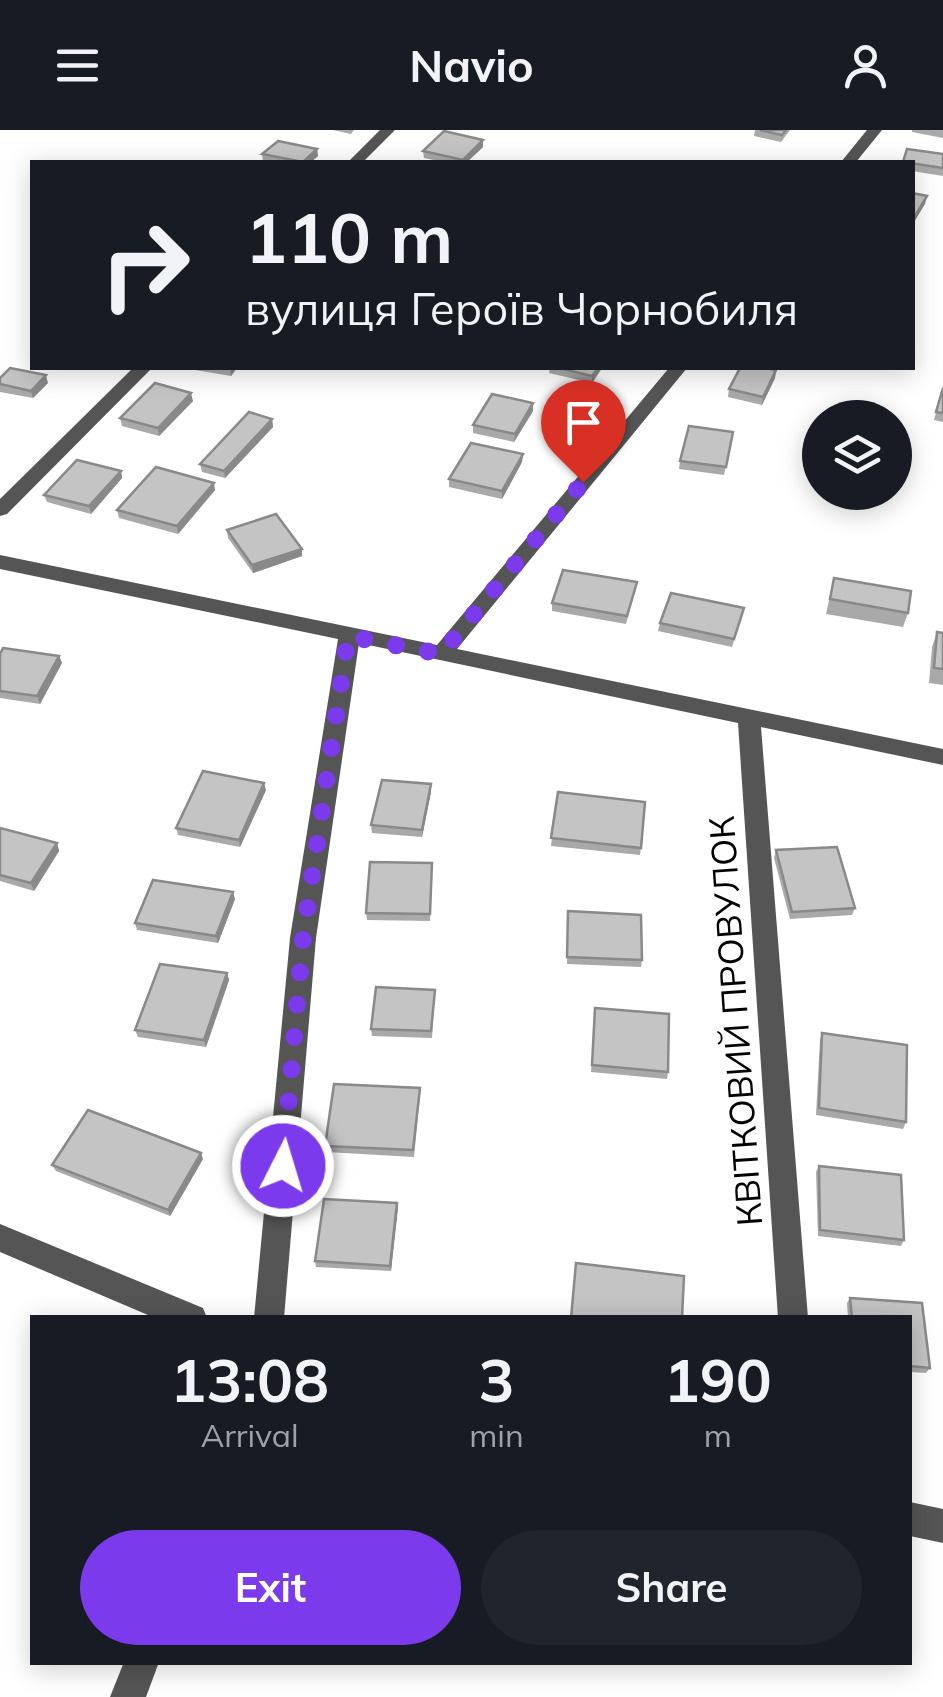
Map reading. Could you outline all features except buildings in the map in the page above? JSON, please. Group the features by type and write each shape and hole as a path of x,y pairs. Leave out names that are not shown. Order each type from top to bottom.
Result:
{"street":[{"path":"356,160 388,130"},
{"path":"850,160 875,130"},
{"path":"0,510 141,370"},
{"path":"441,654 676,370"},
{"path":"0,562 943,757"},
{"path":"269,1315 303,938 348,636"},
{"name":"КВІТКОВИЙ ПРОВУЛОК","path":"749,719 792,1315"},
{"path":"0,1238 185,1315"},
{"path":"912,1519 943,1526"},
{"path":"128,1697 141,1665"}],"route":[{"path":"283,1166 303,938 348,636 441,654 583,482"}]}
